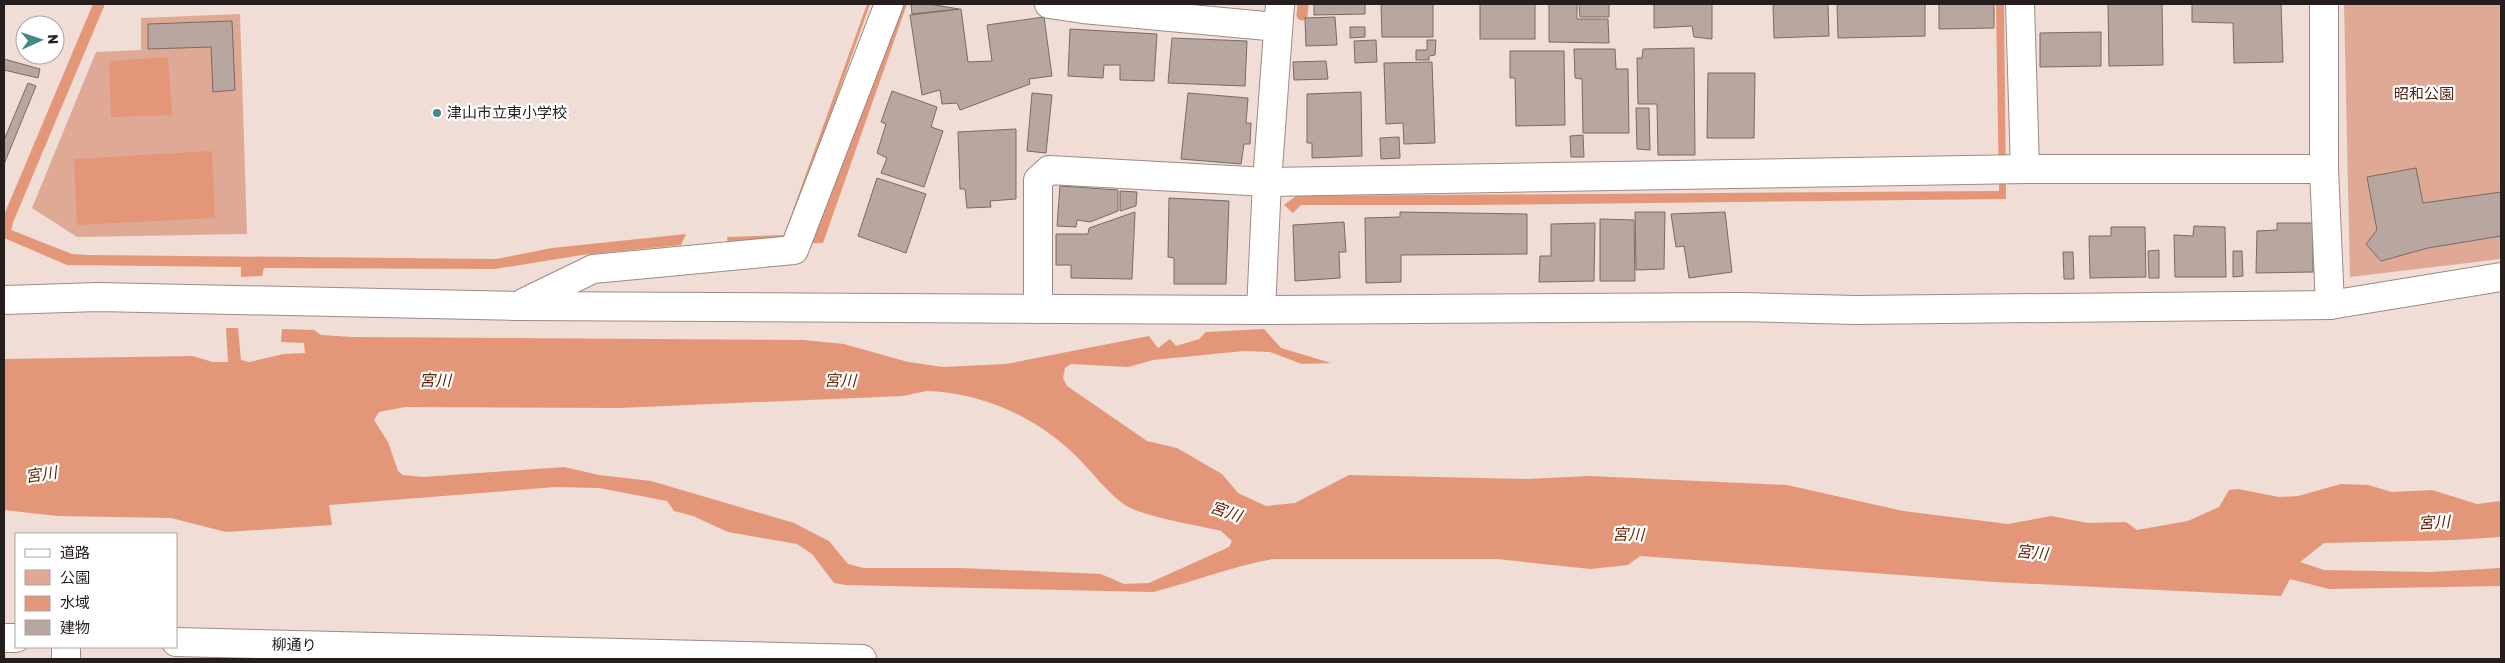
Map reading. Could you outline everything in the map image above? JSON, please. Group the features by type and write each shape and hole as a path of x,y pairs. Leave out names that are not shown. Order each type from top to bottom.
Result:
{"street":[{"path":"517,306 593,269 794,250 889,4"},
{"path":"1049,4 1083,9 1279,15 1267,182 1261,310"},
{"path":"2020,4 2025,168"},
{"path":"2324,4 2324,169 2330,305"},
{"path":"1038,309 1038,180 1049,170 1267,182 2025,168 2324,169"},
{"path":"4,300 99,297 517,306 1261,310 1741,307 1855,310 2330,305 2501,277"},
{"name":"柳通り","path":"178,642 862,659"}],"green space":[{"name":"昭和公園","path":"2344,4 2501,4 2501,259 2350,277"},
{"path":"240,14 247,234 77,237 32,208 96,52 141,50 141,18"}],"water":[{"path":"867,4 870,4 788,235 888,4 907,4 823,243 728,245 727,237 784,235"},
{"path":"1996,4 2004,4 2006,199 1301,205 1293,213 1284,205 1296,196 1999,191"},
{"path":"168,57 172,115 111,117 109,61"},
{"path":"212,151 215,218 77,225 74,159"},
{"path":"6,228 72,254 496,259 552,248 686,234 681,245 582,255 495,269 264,268 262,276 241,277 241,267 67,265 4,238"},
{"name":"宮川","path":"226,328 238,328 241,360 249,362 284,354 305,353 304,343 281,342 282,329 314,330 321,335 352,337 804,340 844,344 908,362 943,367 1006,364 1149,336 1158,348 1170,339 1176,346 1199,339 1206,332 1264,329 1281,348 1331,363 1302,364 1270,352 1244,351 1153,360 1128,367 1071,364 1065,368 1063,378 1067,386 1147,441 1177,448 1222,474 1238,493 1266,506 1295,503 1349,475 1527,479 1589,476 1787,485 1903,511 2008,524 2051,516 2088,523 2126,522 2137,530 2188,521 2219,507 2229,490 2238,489 2279,497 2298,496 2341,484 2368,485 2392,492 2432,490 2477,504 2501,501 2501,537 2324,543 2300,562 2324,570 2430,572 2501,568 2501,586 2329,589 2290,579 2281,596 1995,582 1640,556 1628,565 1590,569 1497,559 1273,559 1153,592 846,585 834,583 812,554 797,544 728,532 693,516 674,511 667,501 599,488 556,487 329,505 332,525 226,532 171,518 57,516 4,510 4,359 192,356 213,362 228,362","holes":["926,391 946,392 986,401 1024,418 1058,440 1080,460 1111,494 1125,505 1157,517 1221,531 1232,541 1229,547 1149,583 1124,584 1101,574 961,568 864,568 848,564 829,541 794,523 651,481 599,475 564,467 423,477 403,475 398,471 388,442 374,420 379,412 405,407 619,408 903,396"]}],"building":[{"path":"911,4 929,4 959,9 912,14"},
{"path":"1314,4 1365,4 1365,14 1314,15"},
{"path":"1381,4 1433,4 1433,37 1382,37"},
{"path":"1480,4 1535,4 1535,39 1480,39"},
{"path":"1549,4 1577,4 1577,19 1608,19 1609,43 1549,42"},
{"path":"1579,4 1609,4 1609,17 1580,17"},
{"path":"1654,4 1712,4 1712,39 1694,37 1692,26 1654,28"},
{"path":"1773,4 1828,4 1829,36 1774,38"},
{"path":"1837,4 1925,4 1925,36 1838,38"},
{"path":"1939,4 1994,4 1994,28 1939,29"},
{"path":"2108,4 2162,4 2163,65 2109,66"},
{"path":"2192,4 2281,4 2283,62 2234,63 2233,23 2192,22"},
{"path":"961,9 968,62 992,61 987,25 1044,17 1052,76 1029,79 1030,84 960,110 957,103 942,104 940,90 922,95 910,15"},
{"path":"1335,17 1337,45 1306,46 1305,18"},
{"path":"232,21 235,90 213,92 211,47 148,49 148,24"},
{"path":"1350,27 1365,27 1365,37 1350,38"},
{"path":"1070,29 1157,34 1154,81 1120,80 1120,65 1104,65 1103,78 1068,76"},
{"path":"2101,32 2101,66 2040,67 2040,33"},
{"path":"1172,38 1247,41 1245,86 1168,83"},
{"path":"1376,40 1377,62 1355,63 1354,41"},
{"path":"1427,40 1436,40 1435,55 1429,56 1429,60 1416,60 1416,50 1427,50"},
{"path":"1694,48 1695,155 1658,155 1657,104 1638,104 1637,58 1642,58 1643,49"},
{"path":"1574,49 1615,49 1616,69 1628,69 1629,133 1583,133 1582,79 1575,78"},
{"path":"1510,51 1564,51 1565,125 1516,126 1515,78 1510,78"},
{"path":"4,59 15,62 15,65 26,65 40,69 38,78 4,70"},
{"path":"1326,61 1328,79 1294,80 1293,62"},
{"path":"1432,62 1435,143 1404,144 1403,123 1386,124 1384,63"},
{"path":"1708,73 1755,73 1754,138 1707,138"},
{"path":"28,83 36,86 4,164 4,140"},
{"path":"892,91 937,107 931,127 943,131 924,187 881,173 887,158 877,153 886,124 881,122"},
{"path":"1361,92 1362,156 1312,158 1312,143 1307,143 1307,94"},
{"path":"1032,93 1052,95 1046,153 1027,151"},
{"path":"1188,93 1248,98 1246,123 1251,123 1250,144 1244,144 1241,164 1181,159"},
{"path":"1636,108 1649,108 1650,150 1637,149"},
{"path":"1016,129 1016,199 990,201 991,207 967,208 965,189 960,189 958,132"},
{"path":"1583,135 1584,157 1571,157 1570,136"},
{"path":"1399,137 1400,158 1381,159 1380,138"},
{"path":"2416,168 2423,203 2501,192 2501,236 2428,248 2381,261 2366,244 2377,230 2367,177"},
{"path":"877,178 926,194 906,253 858,236"},
{"path":"1060,186 1118,190 1118,211 1090,222 1077,220 1076,227 1057,226"},
{"path":"1120,191 1137,192 1136,206 1120,211"},
{"path":"1169,198 1229,201 1226,284 1174,284 1174,258 1168,257"},
{"path":"1135,212 1132,279 1071,278 1071,265 1056,265 1056,234 1088,234 1089,228"},
{"path":"1400,212 1527,214 1527,254 1401,255 1401,282 1366,283 1365,218 1400,217"},
{"path":"1635,212 1665,212 1664,269 1636,270"},
{"path":"1725,212 1732,272 1689,278 1684,246 1676,247 1671,214"},
{"path":"1600,219 1634,220 1635,281 1600,281"},
{"path":"1344,222 1346,252 1339,252 1340,278 1295,281 1293,225"},
{"path":"1595,223 1594,281 1539,282 1540,256 1551,256 1551,224"},
{"path":"2277,223 2313,223 2313,272 2256,273 2257,231 2277,230"},
{"path":"2194,226 2225,227 2226,277 2175,277 2174,235 2193,236"},
{"path":"2111,227 2145,227 2146,277 2090,278 2089,236 2111,236"},
{"path":"2159,250 2159,278 2149,278 2148,251"},
{"path":"2233,251 2242,251 2243,276 2233,277"},
{"path":"2063,252 2073,252 2074,279 2064,279"}],"waterway":[{"path":"5,233 8,220 99,4"},
{"path":"1302,15 1303,4"}],"place":[{"name":"津山市立東小学校","path":"437,113"}]}
